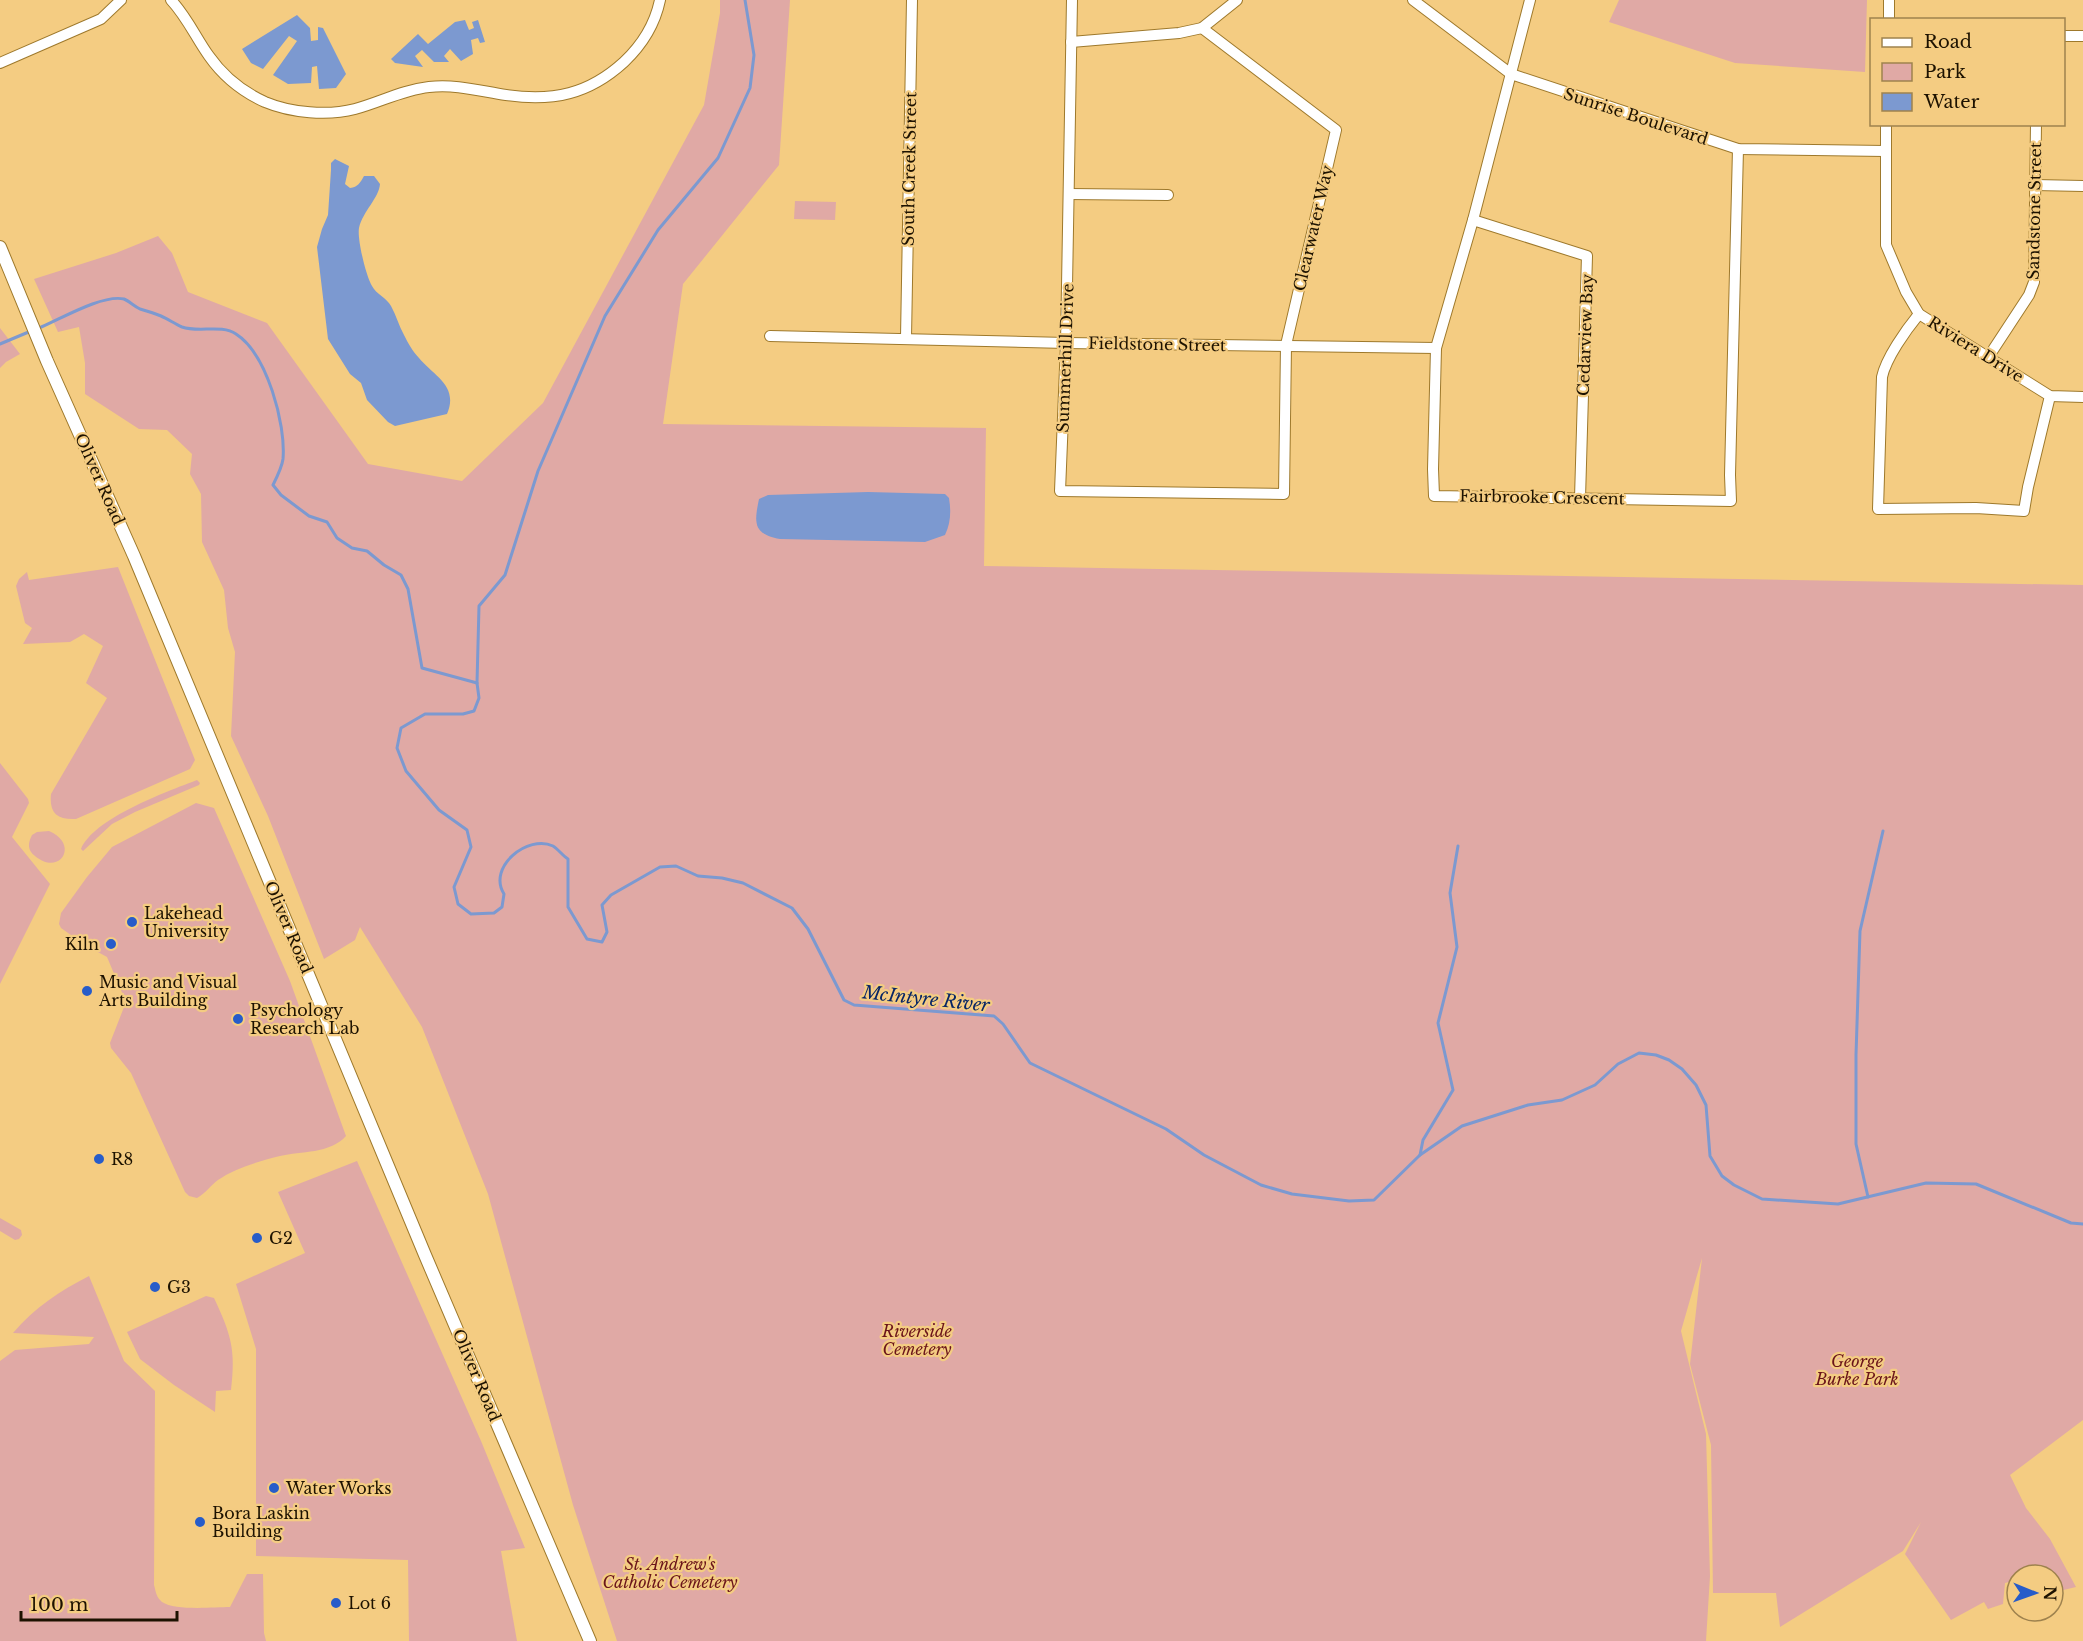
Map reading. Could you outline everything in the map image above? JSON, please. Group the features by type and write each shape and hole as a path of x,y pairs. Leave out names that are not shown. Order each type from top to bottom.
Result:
{"main road":[{"name":"Oliver Road","path":"0,247 24,308 139,567 425,1255 590,1641"}],"street":[{"path":"0,63 101,20 121,0"},
{"path":"171,0 182,12 215,64 241,88 266,102 289,109 336,112 355,109 407,91 431,87 454,86 506,95 546,98 580,90 599,82 631,55 651,28 660,0"},
{"name":"South Creek Street","path":"906,338 912,0"},
{"name":"Summerhill Drive","path":"1072,0 1066,343 1060,491 1284,494"},
{"path":"1071,42 1179,33 1202,28 1237,0"},
{"name":"Sunrise Boulevard","path":"1413,0 1511,74 1738,149 1885,150"},
{"name":"Fairbrooke Crescent","path":"1530,0 1473,220 1436,348 1432,469 1434,496 1731,501 1738,149"},
{"path":"1889,0 1889,18"},
{"name":"Clearwater Way","path":"1202,28 1336,130 1286,345 1284,494"},
{"path":"2065,36 2083,36"},
{"name":"Riviera Drive","path":"1886,126 1886,244 1906,292 1919,315 1989,356 2050,396"},
{"name":"Sandstone Street","path":"1989,356 2029,295 2034,282 2036,126"},
{"path":"2035,185 2083,186"},
{"path":"1068,194 1168,195"},
{"name":"Cedarview Bay","path":"1473,220 1587,256 1580,498"},
{"path":"1919,315 1887,364 1882,377 1878,509 1976,508 2024,511 2050,396 2083,397"},
{"name":"Fieldstone Street","path":"770,336 1436,348"}],"green space":[{"path":"720,0 790,0 779,165 683,284 663,424 986,428 984,566 2083,585 2083,1420 2010,1475 2026,1508 2050,1539 2063,1563 2005,1563 2003,1604 1988,1609 1984,1602 1951,1620 1905,1554 1921,1522 1903,1551 1780,1627 1776,1593 1713,1593 1711,1445 1690,1364 1702,1258 1681,1331 1706,1434 1710,1576 1706,1641 617,1641 573,1505 488,1194 422,1027 360,927 355,940 324,959 268,816 231,736 235,652 228,628 224,590 202,542 201,494 190,474 192,454 167,430 139,429 85,394 85,363 79,327 58,332 34,279 116,253 158,236 172,253 188,292 267,323 368,464 462,481 543,403 704,105 720,13"},
{"path":"1619,0 1867,0 1865,72 1735,63 1609,22"},
{"path":"795,201 836,202 835,220 794,219"},
{"path":"0,328 20,354 0,368"},
{"path":"118,567 195,760 190,769 76,819 59,817 51,806 51,794 107,698 86,683 103,646 84,634 70,642 23,644 32,628 25,623 16,586 19,579 27,572 29,580"},
{"path":"0,763 29,803 12,837 50,884 0,984"},
{"path":"197,780 199,785 112,824 83,851 81,849 88,838 115,817 132,807"},
{"path":"196,803 214,808 290,981 346,1136 324,1149 280,1156 240,1168 218,1180 197,1198 185,1192 131,1073 111,1048 110,1043 126,1002 107,957 85,945 61,928 59,924 61,913 112,847"},
{"path":"49,831 58,837 65,850 59,861 52,863 35,856 29,846 32,835"},
{"path":"357,1161 481,1441 525,1548 501,1551 517,1641 409,1641 408,1560 256,1556 256,1349 236,1284 305,1253 278,1192"},
{"path":"0,1218 21,1230 22,1235 19,1239 15,1240 0,1231"},
{"path":"89,1276 124,1361 155,1391 154,1585 157,1596 162,1602 176,1607 230,1607 247,1574 263,1574 266,1641 0,1641 0,1361 15,1350 89,1344 94,1337 13,1333 48,1300"},
{"path":"206,1296 214,1298 225,1322 231,1343 233,1364 231,1390 216,1391 215,1412 140,1359 127,1332"},
{"path":"2065,1567 2076,1587 2065,1590"}],"water":[{"path":"297,15 310,28 311,41 318,40 318,27 323,28 346,74 336,88 319,89 317,66 312,67 311,83 288,84 273,75 297,41 289,36 263,69 251,63 242,49"},
{"path":"465,20 469,30 474,28 472,22 478,20 485,42 480,43 478,38 471,40 473,54 461,61 450,49 444,56 449,62 434,62 422,50 415,56 423,67 395,63 391,59 418,34 428,44 455,22"},
{"path":"335,159 349,166 345,184 350,188 359,184 364,176 374,176 380,184 359,228 359,240 365,266 372,286 391,306 413,350 447,389 450,404 447,414 395,426 388,422 367,400 361,383 350,374 328,339 317,247 328,215 331,163"},
{"path":"868,492 945,494 949,498 950,512 945,535 925,542 780,539 765,534 760,530 756,521 759,499 768,495"}],"waterway":[{"name":"McIntyre River","path":"745,0 754,55 750,88 718,158 658,230 605,316 538,471 505,575 479,606 477,683 479,698 474,711 463,714 425,714 401,728 397,748 406,771 439,810 467,830 471,847 454,887 458,904 471,914 494,913 502,907 504,894 500,884 505,864 522,849 543,844 553,846 568,859 568,907 587,939 602,942 607,932 602,905 611,895 660,867 676,866 698,876 743,883 792,908 808,929 844,1000 854,1005 994,1016 1003,1024 1030,1063 1166,1129 1204,1155 1261,1185 1292,1194 1349,1201 1374,1200 1420,1155 1462,1126 1528,1105 1562,1100 1595,1085 1618,1064 1639,1053 1656,1055 1669,1060 1682,1069 1696,1085 1706,1105 1710,1156 1722,1176 1734,1185 1762,1199 1838,1204 1926,1183 1976,1184 2071,1223 2083,1224"},
{"name":"McIntyre River","path":"37,329 80,309 115,298 124,299 140,309 161,316 182,327 217,329 236,334 257,357 278,409 283,459 273,485 281,495 309,516 327,522 337,538 352,548 367,551 401,575 408,589 422,668 477,683"},
{"name":"McIntyre River","path":"0,344 31,331"},
{"path":"1868,1197 1856,1144 1860,931 1883,831"},
{"path":"1420,1155 1423,1140 1453,1090 1438,1023 1457,947 1450,893 1458,846"}],"place":[{"name":"Lakehead University","path":"132,922"},
{"name":"Kiln","path":"111,944"},
{"name":"Music and Visual Arts Building","path":"87,991"},
{"name":"Psychology Research Lab","path":"238,1019"},
{"name":"R8","path":"99,1159"},
{"name":"G2","path":"257,1238"},
{"name":"G3","path":"155,1287"},
{"name":"Water Works","path":"274,1488"},
{"name":"Bora Laskin Building","path":"200,1522"},
{"name":"Lot 6","path":"336,1603"}],"park label":[{"name":"Riverside Cemetery","path":"917,1340"},
{"name":"George Burke Park","path":"1857,1370"},
{"name":"St. Andrew's Catholic Cemetery","path":"670,1573"}]}
